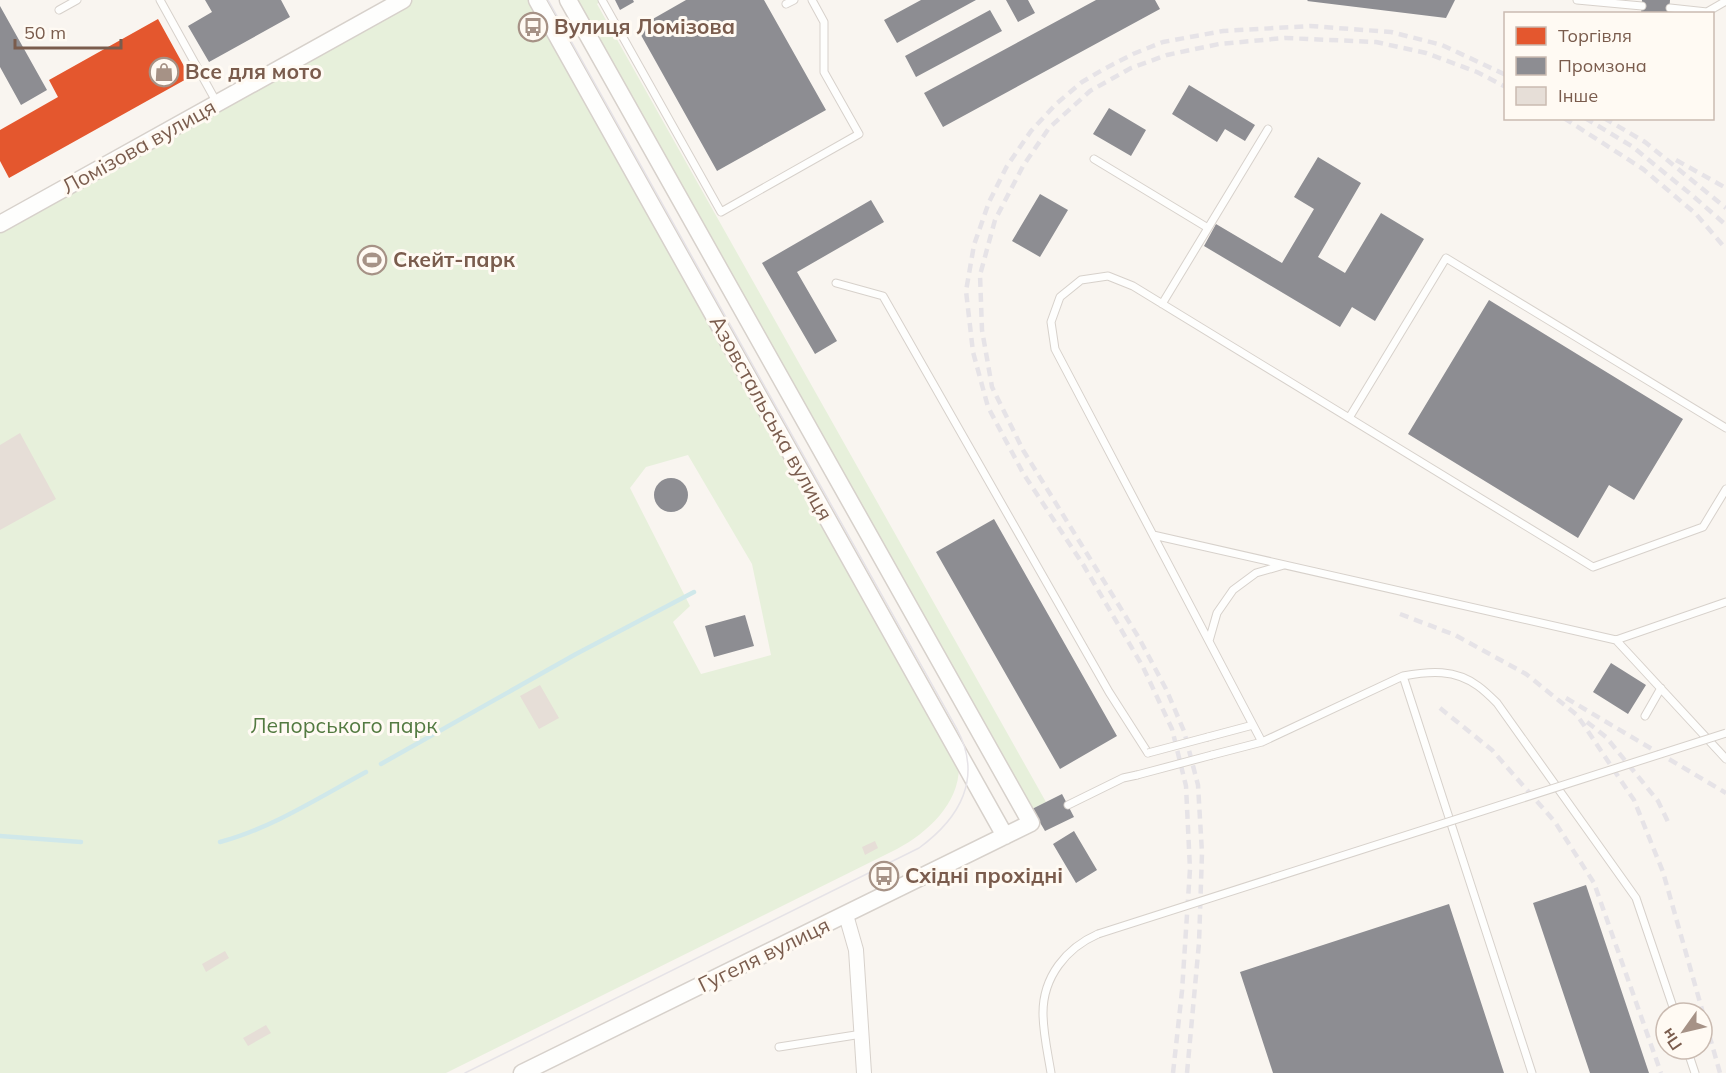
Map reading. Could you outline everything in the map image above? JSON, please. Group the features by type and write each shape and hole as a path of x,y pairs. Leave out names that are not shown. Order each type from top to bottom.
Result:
{"street":[{"name":"Ломізова вулиця","path":"2,220 403,0"},
{"name":"Азовстальська вулиця","path":"537,0 1005,836"},
{"name":"Азовстальська вулиця","path":"568,0 1035,822"},
{"name":"Гугеля вулиця","path":"522,1073 1035,822"},
{"path":"846,915 856,950 864,1073"}],"lane":[{"path":"59,10 77,0"},
{"path":"160,0 218,103"},
{"path":"602,0 721,212 859,134 824,72 825,22 812,0"},
{"path":"786,4 794,0"},
{"path":"1577,0 1642,6"},
{"path":"1670,8 1707,12 1726,1"},
{"path":"1162,304 1268,129"},
{"path":"1094,159 1208,228"},
{"path":"1349,418 1446,258 1726,428"},
{"path":"1262,742 1055,349 1051,322 1060,297 1081,280 1108,276 1132,286 1593,567 1703,527 1726,489"},
{"path":"836,283 883,296 1109,692 1148,753 1253,725"},
{"path":"1153,535 1616,640 1726,602"},
{"path":"1209,641 1217,613 1233,590 1257,573 1284,565"},
{"path":"1616,640 1726,759"},
{"path":"1068,805 1123,778 1262,742 1403,676 1428,671 1454,674 1478,685 1497,703 1636,898 1671,1001"},
{"path":"1403,676 1532,1073"},
{"path":"1645,716 1661,688"},
{"path":"1051,1073 1043,1013 1047,987 1058,964 1072,949 1089,938 1726,733"},
{"path":"779,1047 862,1034"}],"green space":[{"name":"Лепорського парк","path":"413,0 528,0 959,767 954,793 947,805 930,826 897,849 446,1073 0,1073 0,230","holes":["688,455 752,564 771,655 701,674 673,622 690,606 630,488 646,467"]},
{"path":"577,0 603,0 597,4 1046,802 1032,809"}],"building: Торгівля":[{"path":"158,19 190,77 9,178 0,161 0,130 58,97 49,80"}],"building: Промзона":[{"path":"205,0 281,0 290,17 209,62 188,26 212,12"},
{"path":"615,0 633,0 634,2 620,10"},
{"path":"686,0 764,0 826,110 717,171 637,28"},
{"path":"921,0 976,0 897,43 884,20"},
{"path":"1006,0 1028,0 1035,13 1018,22"},
{"path":"1096,0 1155,0 1160,9 943,127 924,93"},
{"path":"1308,0 1455,0 1446,18"},
{"path":"1642,0 1670,0 1669,12 1641,12"},
{"path":"0,6 47,90 21,105 0,67"},
{"path":"990,10 1002,31 916,77 905,56"},
{"path":"1189,85 1255,125 1245,141 1225,129 1217,142 1172,114"},
{"path":"1109,108 1146,130 1131,156 1093,134"},
{"path":"1318,157 1361,183 1318,257 1345,273 1381,213 1424,239 1375,321 1352,307 1340,327 1204,246 1216,224 1282,263 1314,209 1294,197"},
{"path":"1040,194 1068,210 1040,257 1012,241"},
{"path":"871,200 884,222 797,272 837,341 815,354 762,263"},
{"path":"1489,300 1683,419 1634,500 1609,485 1578,538 1408,434"},
{"path":"671,478 683,483 688,495 683,507 671,512 659,507 654,495 659,483"},
{"path":"994,519 1117,736 1060,769 936,552"},
{"path":"745,615 754,646 714,657 705,626"},
{"path":"1611,663 1646,685 1628,714 1593,692"},
{"path":"1062,794 1074,817 1045,831 1032,809"},
{"path":"1074,831 1097,870 1076,883 1053,844"},
{"path":"1586,885 1649,1073 1590,1073 1533,903"},
{"path":"1449,904 1504,1073 1273,1073 1240,972"}],"building: Інше":[{"path":"20,433 56,499 0,530 0,445"},
{"path":"540,685 559,718 539,729 520,696"},
{"path":"875,841 878,848 865,855 862,847"},
{"path":"225,951 229,958 206,972 202,964"},
{"path":"266,1025 271,1033 248,1046 243,1038"}],"waterway":[{"path":"381,764 576,654 694,592"},
{"path":"220,842 276,821 366,772"},
{"path":"0,836 81,842"}],"tram line":[{"path":"465,1073 919,848 946,824 956,810 967,780 968,764 965,747 957,729 548,0"}],"railway":[{"path":"1173,1073 1182,991 1190,869 1186,786 1172,729 1143,667 1084,566 1023,473 988,407 973,352 966,291 974,245 989,202 1007,166 1031,131 1056,104 1082,82 1104,69 1163,42 1223,31 1310,26 1391,32 1442,45 1504,74"},
{"path":"1187,1073 1199,943 1202,853 1198,785 1184,731 1166,689 1139,638 1023,450 992,387 982,330 980,275 995,220 1023,166 1049,128 1090,91 1131,68 1167,55 1219,44 1285,38 1376,42 1426,53 1477,72 1504,86"},
{"path":"1567,120 1643,169 1696,214 1726,249"},
{"path":"1588,120 1633,147 1726,225"},
{"path":"1607,120 1645,142 1726,208"},
{"path":"1676,160 1726,188"},
{"path":"1400,614 1455,635 1526,674 1577,715 1634,800 1663,872 1720,1073"},
{"path":"1566,698 1726,793"},
{"path":"1440,708 1492,750 1555,822 1594,883 1661,1073"},
{"path":"1587,722 1606,737 1658,801 1669,824"}],"place":[{"name":"Вулиця Ломізова","path":"533,27"},
{"name":"Все для мото","path":"164,72"},
{"name":"Скейт-парк","path":"372,260"},
{"name":"Східні прохідні","path":"884,876"}]}
